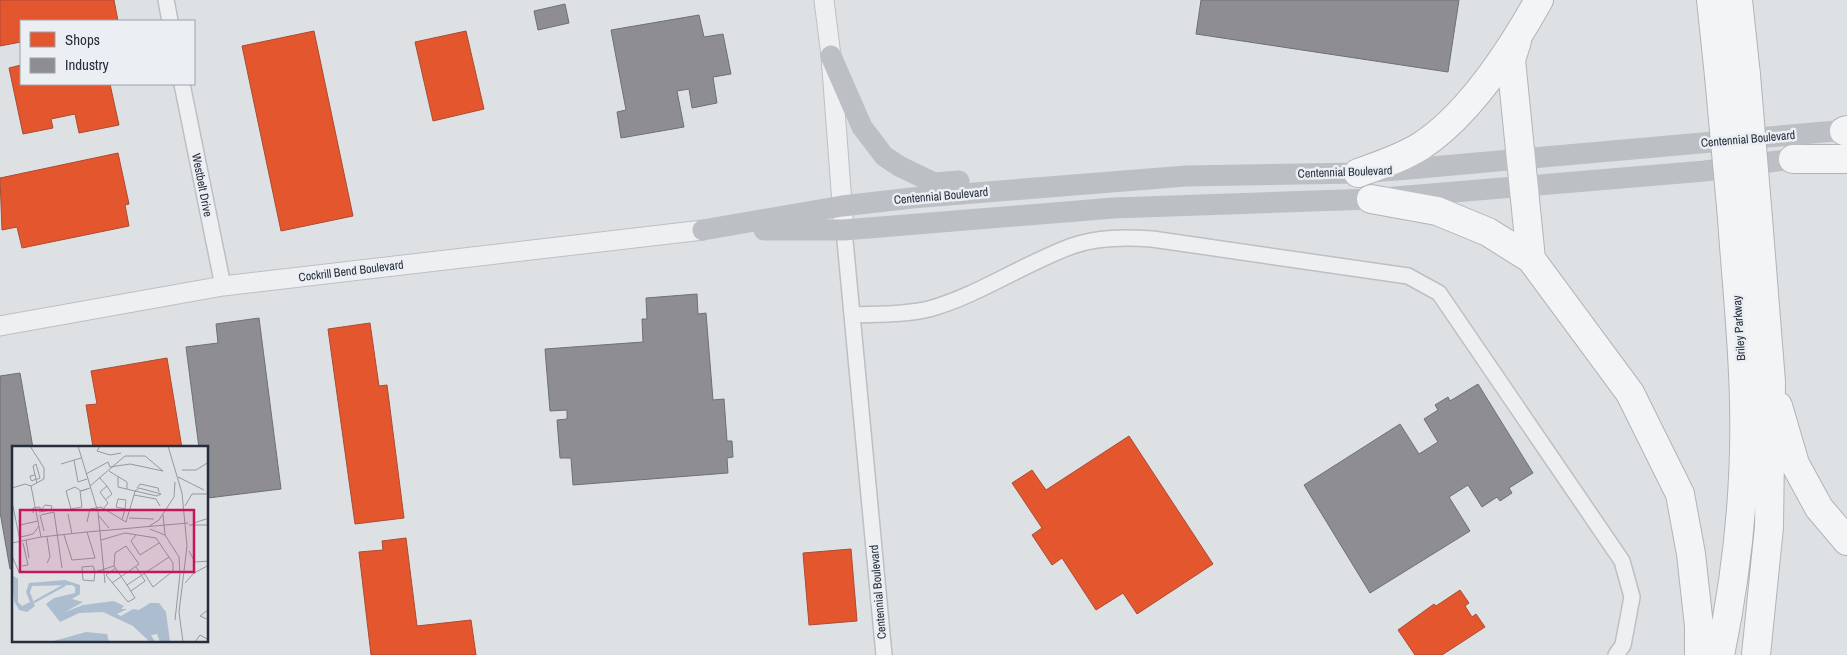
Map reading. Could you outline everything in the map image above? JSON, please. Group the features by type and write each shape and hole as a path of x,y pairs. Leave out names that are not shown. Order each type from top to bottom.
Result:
{"highway":[{"path":"1358,173 1393,161 1422,145 1451,121 1520,33 1539,0"},
{"name":"Briley Parkway","path":"1711,0 1733,76"},
{"name":"Briley Parkway","path":"1738,0 1733,76 1745,218 1771,382 1769,527 1756,655"},
{"path":"1520,33 1511,60 1531,259"},
{"path":"1793,159 1847,159"},
{"path":"1370,199 1436,211 1488,232 1531,259 1630,394 1680,494 1691,554 1699,626 1699,655"},
{"name":"Briley Parkway","path":"1720,655 1730,603 1742,487 1745,218"},
{"path":"1771,382 1795,464 1819,508 1847,541"}],"main road":[{"path":"831,56 862,127 872,143 898,166 934,183 1110,169 1186,176"},
{"name":"Centennial Boulevard","path":"703,230 842,206 1186,176 1358,173 1521,159 1846,136"},
{"name":"Centennial Boulevard","path":"703,230 844,230 1114,208 1370,199 1705,171 1793,159 1846,136"}],"street":[{"path":"166,0 170,20"},
{"name":"Centennial Boulevard","path":"824,0 831,56 844,230 884,655"},
{"name":"Westbelt Drive","path":"182,85 223,286"},
{"name":"Cockrill Bend Boulevard","path":"0,326 223,286 703,230"},
{"path":"853,315 903,313 927,309 963,297 1072,246 1112,238 1152,239 1408,276 1439,293 1622,561 1632,597 1624,644 1616,655"}],"building: Shops":[{"path":"0,0 114,0 118,20 20,20 20,42 0,46"},
{"path":"314,31 353,216 281,231 242,46"},
{"path":"466,31 484,109 433,121 415,42"},
{"path":"20,65 20,85 110,85 119,125 79,133 75,114 51,119 53,128 23,134 9,68"},
{"path":"118,153 129,204 125,205 129,226 22,248 17,227 2,230 0,178"},
{"path":"370,323 379,386 387,385 404,518 355,524 328,329"},
{"path":"167,358 182,446 93,446 86,405 97,404 91,371"},
{"path":"1129,436 1213,564 1137,614 1123,593 1096,610 1062,558 1052,565 1032,535 1042,528 1012,483 1032,470 1046,490"},
{"path":"406,538 417,626 471,620 476,655 371,655 359,552 383,550 382,541"},
{"path":"851,549 857,621 809,625 803,553"},
{"path":"1460,590 1469,603 1465,606 1472,617 1476,614 1485,627 1442,655 1415,655 1398,630 1434,604 1436,606"}],"building: Industry":[{"path":"1201,0 1459,0 1448,72 1196,34"},
{"path":"565,4 569,23 538,30 534,11"},
{"path":"699,15 704,37 723,34 731,74 713,77 717,103 692,108 689,89 677,91 684,127 621,138 617,112 626,110 611,30"},
{"path":"697,294 698,314 706,313 713,400 724,399 727,441 732,441 733,457 727,458 728,473 573,485 571,458 560,458 557,420 567,419 567,410 550,411 545,349 643,342 642,319 647,319 646,298"},
{"path":"259,318 281,489 209,498 209,446 199,446 186,347 218,343 216,324"},
{"path":"20,373 33,446 12,446 12,568 10,569 0,512 0,376"},
{"path":"1478,384 1533,473 1509,488 1512,493 1500,501 1497,497 1482,507 1468,485 1449,497 1470,531 1370,593 1304,485 1400,424 1419,454 1438,442 1424,419 1438,410 1435,405 1448,397 1450,401"}]}
